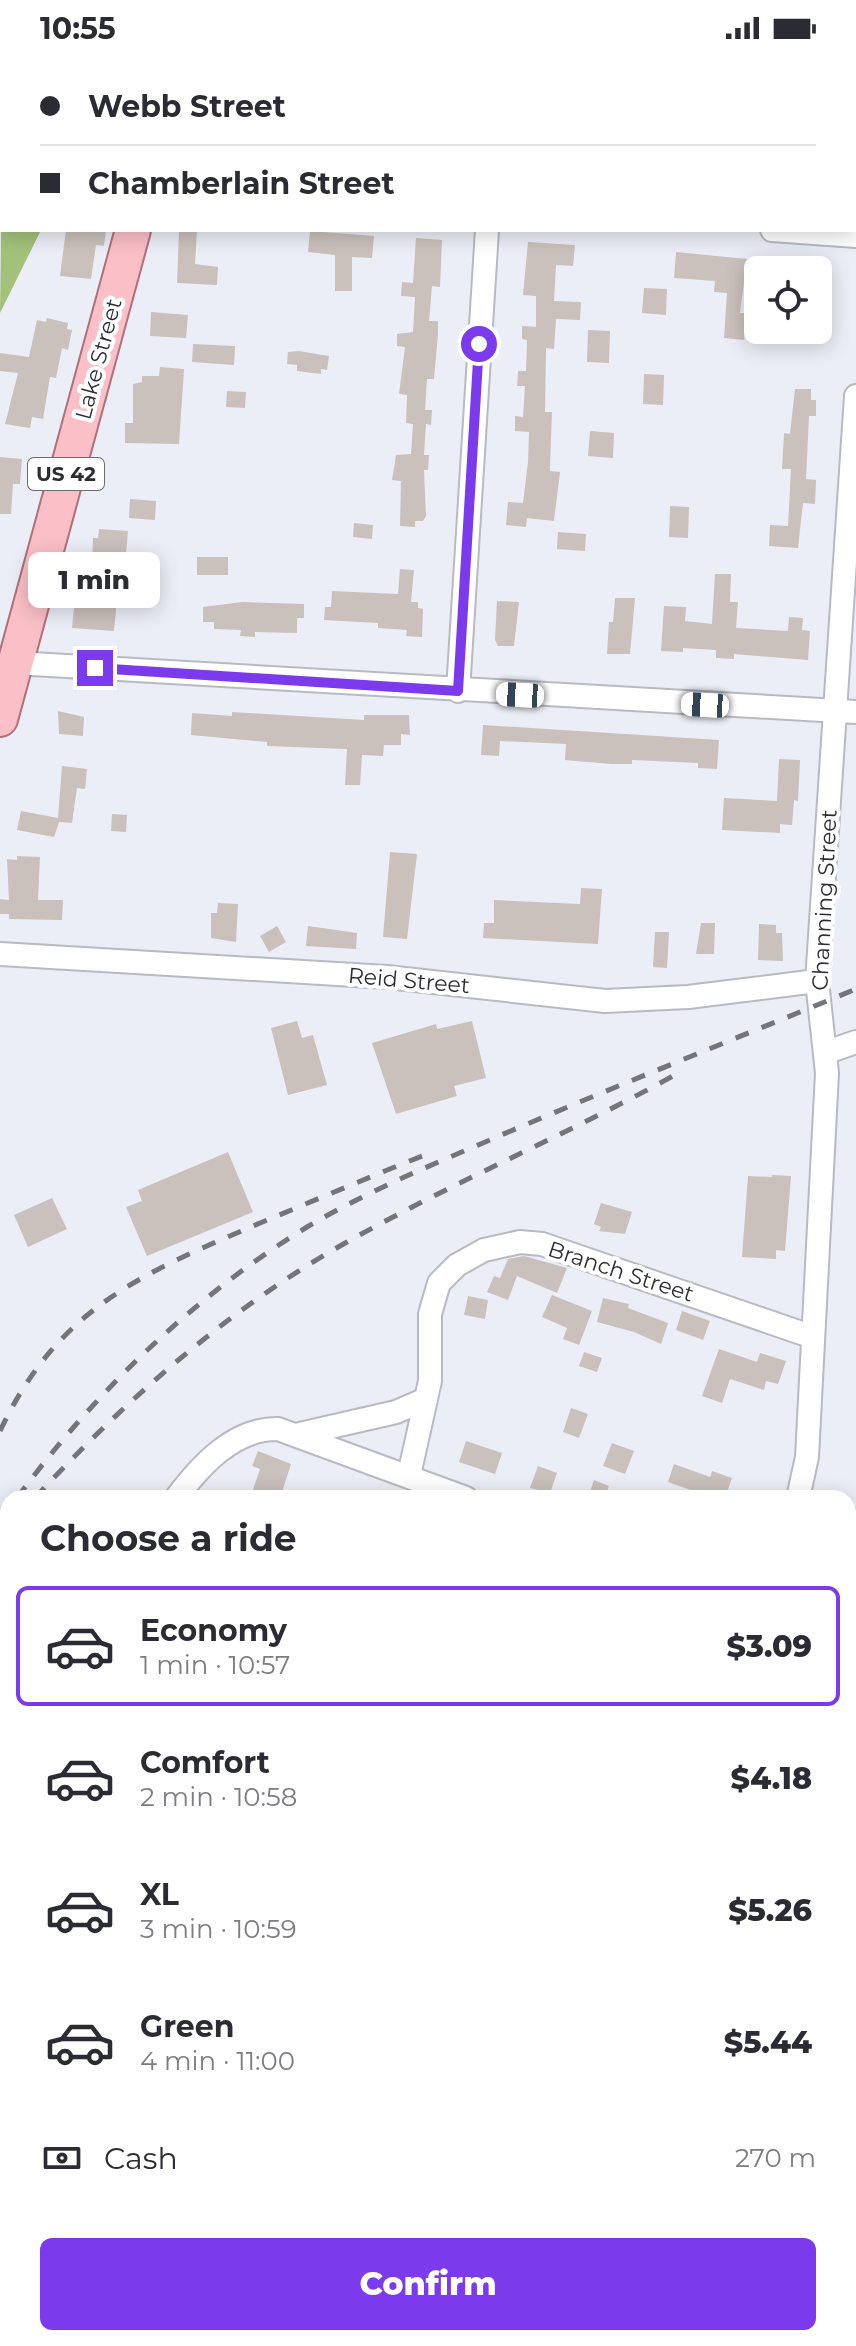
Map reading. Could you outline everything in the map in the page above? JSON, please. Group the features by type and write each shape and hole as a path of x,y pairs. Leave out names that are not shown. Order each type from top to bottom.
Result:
{"main road":[{"name":"Lake Street","path":"0,719 132,232"}],"street":[{"path":"458,691 487,232"},
{"path":"800,232 856,236"},
{"name":"Channing Street","path":"800,1490 807,1457 827,1052 817,981 846,712 856,396"},
{"path":"15,663 846,712"},
{"name":"Reid Street","path":"0,954 387,977 605,1001 688,997 817,981"},
{"path":"827,1052 856,1042"},
{"name":"Branch Street","path":"409,1475 431,1370 430,1314 434,1292 449,1271 497,1246 542,1244 813,1337"},
{"path":"296,1435 396,1412 426,1399"},
{"path":"184,1490 235,1439 264,1428 296,1435 364,1458 446,1490"}],"green space":[{"path":"1,232 40,232 0,313"}],"building":[{"path":"66,232 106,232 104,246 96,245 91,279 60,276"},
{"path":"179,232 197,232 195,264 218,267 217,285 177,283"},
{"path":"310,232 374,236 372,258 352,257 352,291 335,291 335,255 308,252"},
{"path":"416,238 442,240 440,287 432,286 429,321 438,321 438,334 434,379 427,379 425,410 432,410 431,425 426,424 424,455 429,455 428,470 424,470 426,516 423,521 415,521 415,527 400,526 401,481 392,480 396,455 411,454 413,424 406,423 407,395 399,394 405,347 397,346 397,334 413,332 415,297 401,296 402,282 413,283"},
{"path":"528,242 575,245 573,266 556,265 554,301 581,302 580,320 556,319 554,349 546,348 545,412 552,412 550,471 560,472 554,521 527,518 526,527 506,525 508,502 523,503 528,462 529,432 515,431 515,416 523,417 525,386 517,386 518,371 526,371 527,340 522,339 522,326 536,327 536,296 523,295"},
{"path":"676,252 744,259 740,313 744,313 744,340 724,338 727,293 714,292 715,281 674,278"},
{"path":"644,288 667,289 666,315 642,313"},
{"path":"151,312 188,315 186,338 150,336"},
{"path":"47,318 68,323 67,329 72,330 68,350 62,348 56,378 50,377 43,419 32,417 30,428 5,424 18,373 0,371 0,353 29,357 37,320 46,322"},
{"path":"588,330 610,331 609,363 587,362"},
{"path":"193,344 235,346 234,365 192,362"},
{"path":"288,352 329,356 327,370 321,369 321,374 297,371 297,365 287,364"},
{"path":"160,367 184,369 179,444 125,443 125,423 133,423 133,384 142,382 142,376 159,376"},
{"path":"644,374 664,375 663,405 643,404"},
{"path":"795,389 811,389 811,400 816,400 816,416 809,416 806,479 816,480 815,504 803,503 798,548 769,546 770,525 788,526 791,469 782,469 784,433 790,434"},
{"path":"227,391 246,392 245,408 226,407"},
{"path":"590,431 614,433 613,458 588,456"},
{"path":"0,457 22,459 20,484 13,484 11,514 0,514"},
{"path":"130,499 156,501 155,520 129,518"},
{"path":"670,506 689,507 688,538 669,537"},
{"path":"354,523 373,525 372,539 353,537"},
{"path":"99,529 128,531 123,590 118,590 114,631 72,628 74,607 86,605 88,562 92,563 93,538 98,538"},
{"path":"558,532 586,534 585,551 557,549"},
{"path":"197,557 228,557 228,575 197,575"},
{"path":"400,569 414,570 411,602 418,602 418,608 423,609 422,637 406,636 407,630 378,628 378,623 324,620 325,607 331,607 332,591 398,594"},
{"path":"715,574 731,574 730,602 738,602 736,628 788,631 789,617 803,618 802,630 810,631 808,660 734,654 734,659 716,658 716,650 683,648 683,652 661,651 664,606 686,607 685,621 712,624"},
{"path":"615,598 635,598 630,654 607,654 609,622 613,622"},
{"path":"497,601 519,602 514,646 498,646 495,640"},
{"path":"242,602 304,604 304,618 297,618 297,633 255,632 255,637 240,636 241,630 214,629 214,622 203,622 203,607"},
{"path":"58,711 84,717 83,736 59,734"},
{"path":"232,712 364,720 364,715 409,715 410,735 401,734 401,745 384,745 383,756 362,755 360,785 345,785 347,749 267,746 267,742 191,735 192,713 232,716"},
{"path":"483,725 719,740 717,769 698,768 698,763 632,760 632,764 611,764 565,760 566,744 500,741 499,756 481,755"},
{"path":"779,759 800,760 798,801 794,800 792,825 780,824 780,833 722,830 724,798 777,801"},
{"path":"62,766 87,769 85,789 77,788 72,823 59,822 54,837 17,830 21,811 58,818"},
{"path":"112,814 127,815 126,832 111,831"},
{"path":"390,852 417,854 407,939 383,937"},
{"path":"17,856 40,857 38,900 63,900 62,920 9,919 9,914 0,914 0,899 9,900 7,859 17,860"},
{"path":"581,888 602,889 598,944 483,938 484,923 494,923 494,900 580,904"},
{"path":"218,903 238,904 236,942 211,938 211,913 217,913"},
{"path":"701,923 715,923 714,954 696,954"},
{"path":"759,924 776,925 776,933 782,933 783,961 758,960"},
{"path":"277,926 286,942 269,952 260,936"},
{"path":"308,926 357,933 356,949 306,946"},
{"path":"655,932 669,932 667,968 653,967"},
{"path":"297,1021 302,1038 313,1035 327,1085 288,1095 271,1028"},
{"path":"472,1021 486,1078 454,1086 457,1096 396,1114 372,1043 436,1024 437,1029"},
{"path":"228,1152 253,1212 147,1256 126,1207 142,1201 138,1190"},
{"path":"748,1176 791,1176 785,1251 776,1250 776,1259 742,1257"},
{"path":"52,1198 67,1229 28,1247 14,1215"},
{"path":"601,1203 632,1212 625,1234 599,1231 601,1227 594,1224"},
{"path":"524,1256 567,1268 557,1293 517,1276 508,1300 487,1292 494,1276 500,1278 508,1259"},
{"path":"552,1295 592,1311 579,1345 563,1339 567,1328 542,1317"},
{"path":"468,1296 488,1300 485,1319 464,1315"},
{"path":"603,1298 629,1304 628,1308 668,1323 661,1344 634,1332 597,1322"},
{"path":"682,1311 710,1321 703,1340 676,1330"},
{"path":"719,1349 757,1362 760,1353 786,1361 778,1384 766,1381 764,1390 730,1379 722,1403 702,1396"},
{"path":"584,1352 602,1358 597,1372 579,1366"},
{"path":"571,1408 588,1414 579,1438 563,1432"},
{"path":"466,1441 502,1453 495,1474 459,1462"},
{"path":"612,1443 634,1451 625,1474 603,1466"},
{"path":"258,1451 291,1464 283,1490 253,1490 260,1469 252,1466"},
{"path":"674,1464 710,1477 712,1471 732,1478 728,1490 690,1490 668,1482"},
{"path":"538,1466 557,1473 551,1490 530,1488"},
{"path":"594,1480 609,1486 608,1490 591,1490"}],"railway":[{"path":"23,1490 79,1421 149,1349 225,1284 307,1227 445,1159 856,989"},
{"path":"43,1490 105,1426 181,1358 304,1268 389,1219 682,1071"},
{"path":"0,1431 23,1389 48,1354 76,1325 107,1300 177,1260 435,1151"}],"route":[{"path":"95,668 458,691 479,344"}]}
